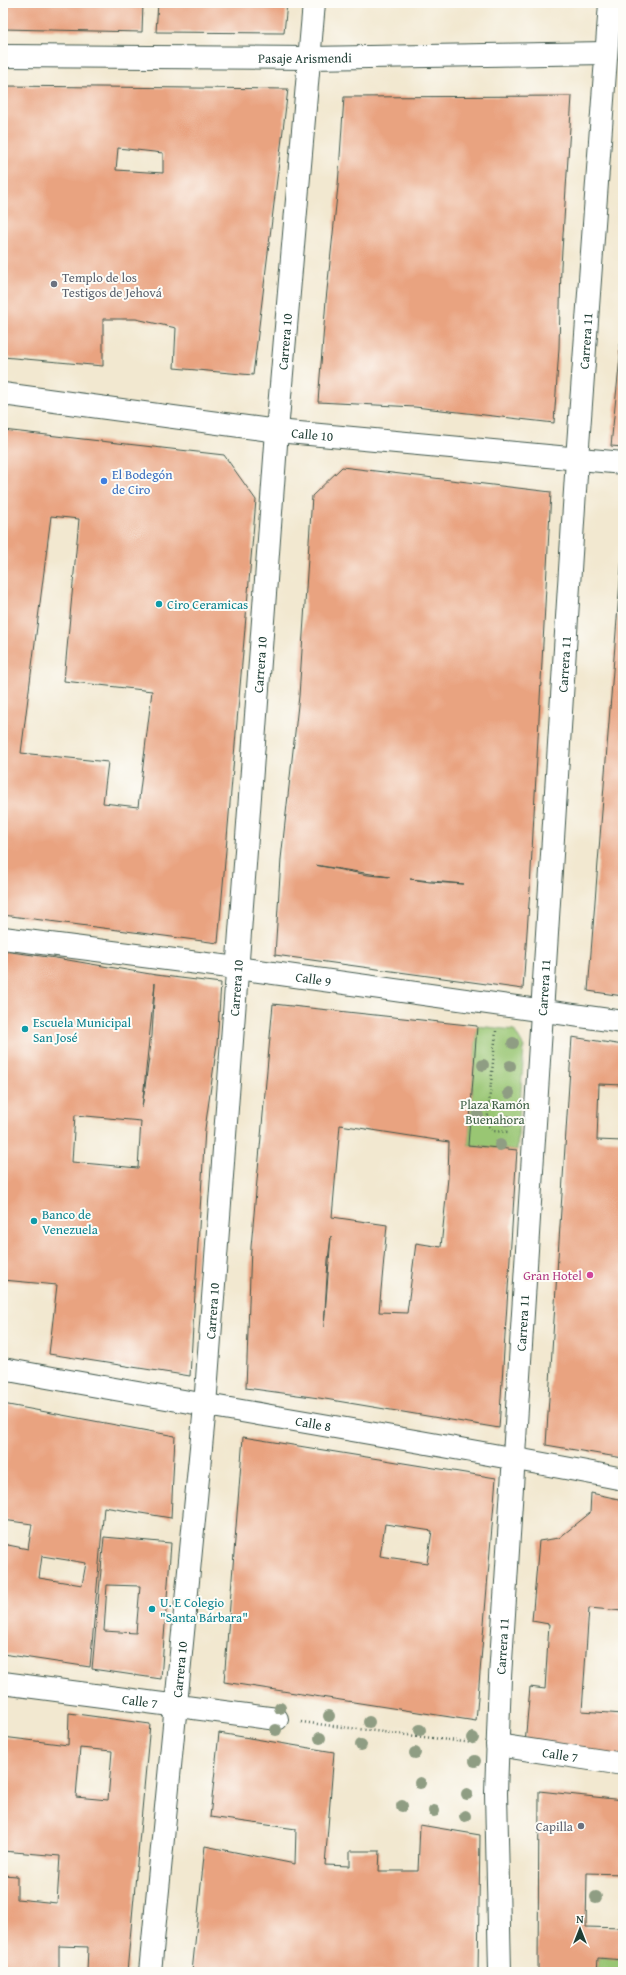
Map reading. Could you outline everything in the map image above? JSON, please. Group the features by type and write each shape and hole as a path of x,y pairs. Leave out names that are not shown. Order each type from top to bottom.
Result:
{"street":[{"name":"Carrera 10","path":"150,1972 205,1406 277,430 314,3"},
{"name":"Carrera 11","path":"500,1972 496,1793 497,1746 513,1457 577,459 610,3"},
{"name":"Pasaje Arismendi","path":"3,56 310,58 606,53"},
{"name":"Calle 10","path":"3,394 277,430 623,463"},
{"name":"Calle 9","path":"3,938 237,968 623,1022"},
{"name":"Calle 8","path":"3,1369 205,1406 513,1457 623,1479"},
{"name":"Calle 7","path":"3,1684 277,1719"},
{"name":"Calle 7","path":"497,1746 623,1764"}],"path":[{"path":"496,1028 487,1124 493,1131 512,1133"},
{"path":"277,1719 497,1746"}],"green space":[{"name":"Plaza Ramón Buenahora","path":"477,1026 514,1030 524,1047 517,1150 468,1145"},
{"path":"598,1958 623,1960 623,1972 597,1972"}],"building":[{"path":"3,3 143,3 142,32 3,29"},
{"path":"158,3 287,3 284,33 156,32"},
{"path":"3,86 288,89 253,375 174,368 176,328 136,319 103,319 103,366 3,357","holes":["118,148 163,153 163,173 116,170"]},
{"path":"572,96 561,266 559,348 554,423 415,407 318,402 326,300 338,186 344,97"},
{"path":"619,344 623,344 623,447 611,446 620,357"},
{"path":"3,430 224,455 256,500 218,943 3,915","holes":["51,516 79,519 64,681 152,691 138,807 103,803 108,762 21,753"]},
{"path":"342,467 551,492 530,889 523,989 275,955 281,859 299,696 312,496","holes":["315,865 390,877 368,875","410,879 464,884 430,882"]},
{"path":"623,555 623,996 588,991"},
{"path":"3,951 56,958 156,975 221,983 217,1044 205,1129 190,1376 49,1354 57,1285 3,1280","holes":["155,983 152,1036 142,1108","75,1115 141,1121 138,1168 72,1162"]},
{"path":"273,1004 477,1026 468,1145 517,1150 499,1428 319,1398 246,1388 251,1247","holes":["340,1125 449,1142 448,1178 441,1247 416,1243 407,1313 379,1312 387,1225 332,1217","331,1236 324,1327 328,1260"]},
{"path":"572,1037 623,1045 623,1085 599,1084 597,1140 623,1141 623,1458 546,1445"},
{"path":"3,1404 175,1436 171,1518 104,1507 90,1667 3,1654 3,1544 28,1549 32,1524 3,1520","holes":["42,1556 86,1563 82,1585 39,1578"]},
{"path":"243,1437 496,1478 476,1721 224,1682","holes":["385,1524 432,1531 427,1563 380,1556"]},
{"path":"591,1493 623,1500 623,1611 589,1608 582,1711 623,1714 623,1757 525,1744 530,1687 545,1689 549,1624 532,1621 539,1541 559,1538 590,1513"},
{"name":"U. E Colegio \"Santa Bárbara\"","path":"104,1537 171,1543 161,1679 92,1669","holes":["107,1585 140,1586 136,1633 104,1631"]},
{"path":"69,1713 150,1724 127,1972 87,1972 88,1947 59,1946 59,1972 3,1972 3,1875 17,1876 17,1899 57,1903 60,1856 3,1851 3,1737 68,1745","holes":["80,1748 112,1751 108,1800 76,1797"]},
{"path":"219,1733 334,1752 325,1865 350,1866 350,1851 380,1851 379,1871 418,1871 420,1825 480,1835 478,1972 192,1972 205,1846 295,1864 296,1829 210,1817"},
{"path":"539,1791 623,1800 623,1874 587,1873 586,1927 623,1928 623,1960 598,1958 597,1972 538,1972"}],"place":[{"name":"Templo de los Testigos de Jehová","path":"54,284"},
{"name":"El Bodegón de Ciro","path":"104,481"},
{"name":"Ciro Ceramicas","path":"159,604"},
{"name":"Escuela Municipal San José","path":"25,1029"},
{"name":"Banco de Venezuela","path":"34,1221"},
{"name":"Gran Hotel","path":"590,1275"},
{"name":"U. E Colegio \"Santa Bárbara\"","path":"152,1609"},
{"name":"Capilla","path":"581,1826"}]}
